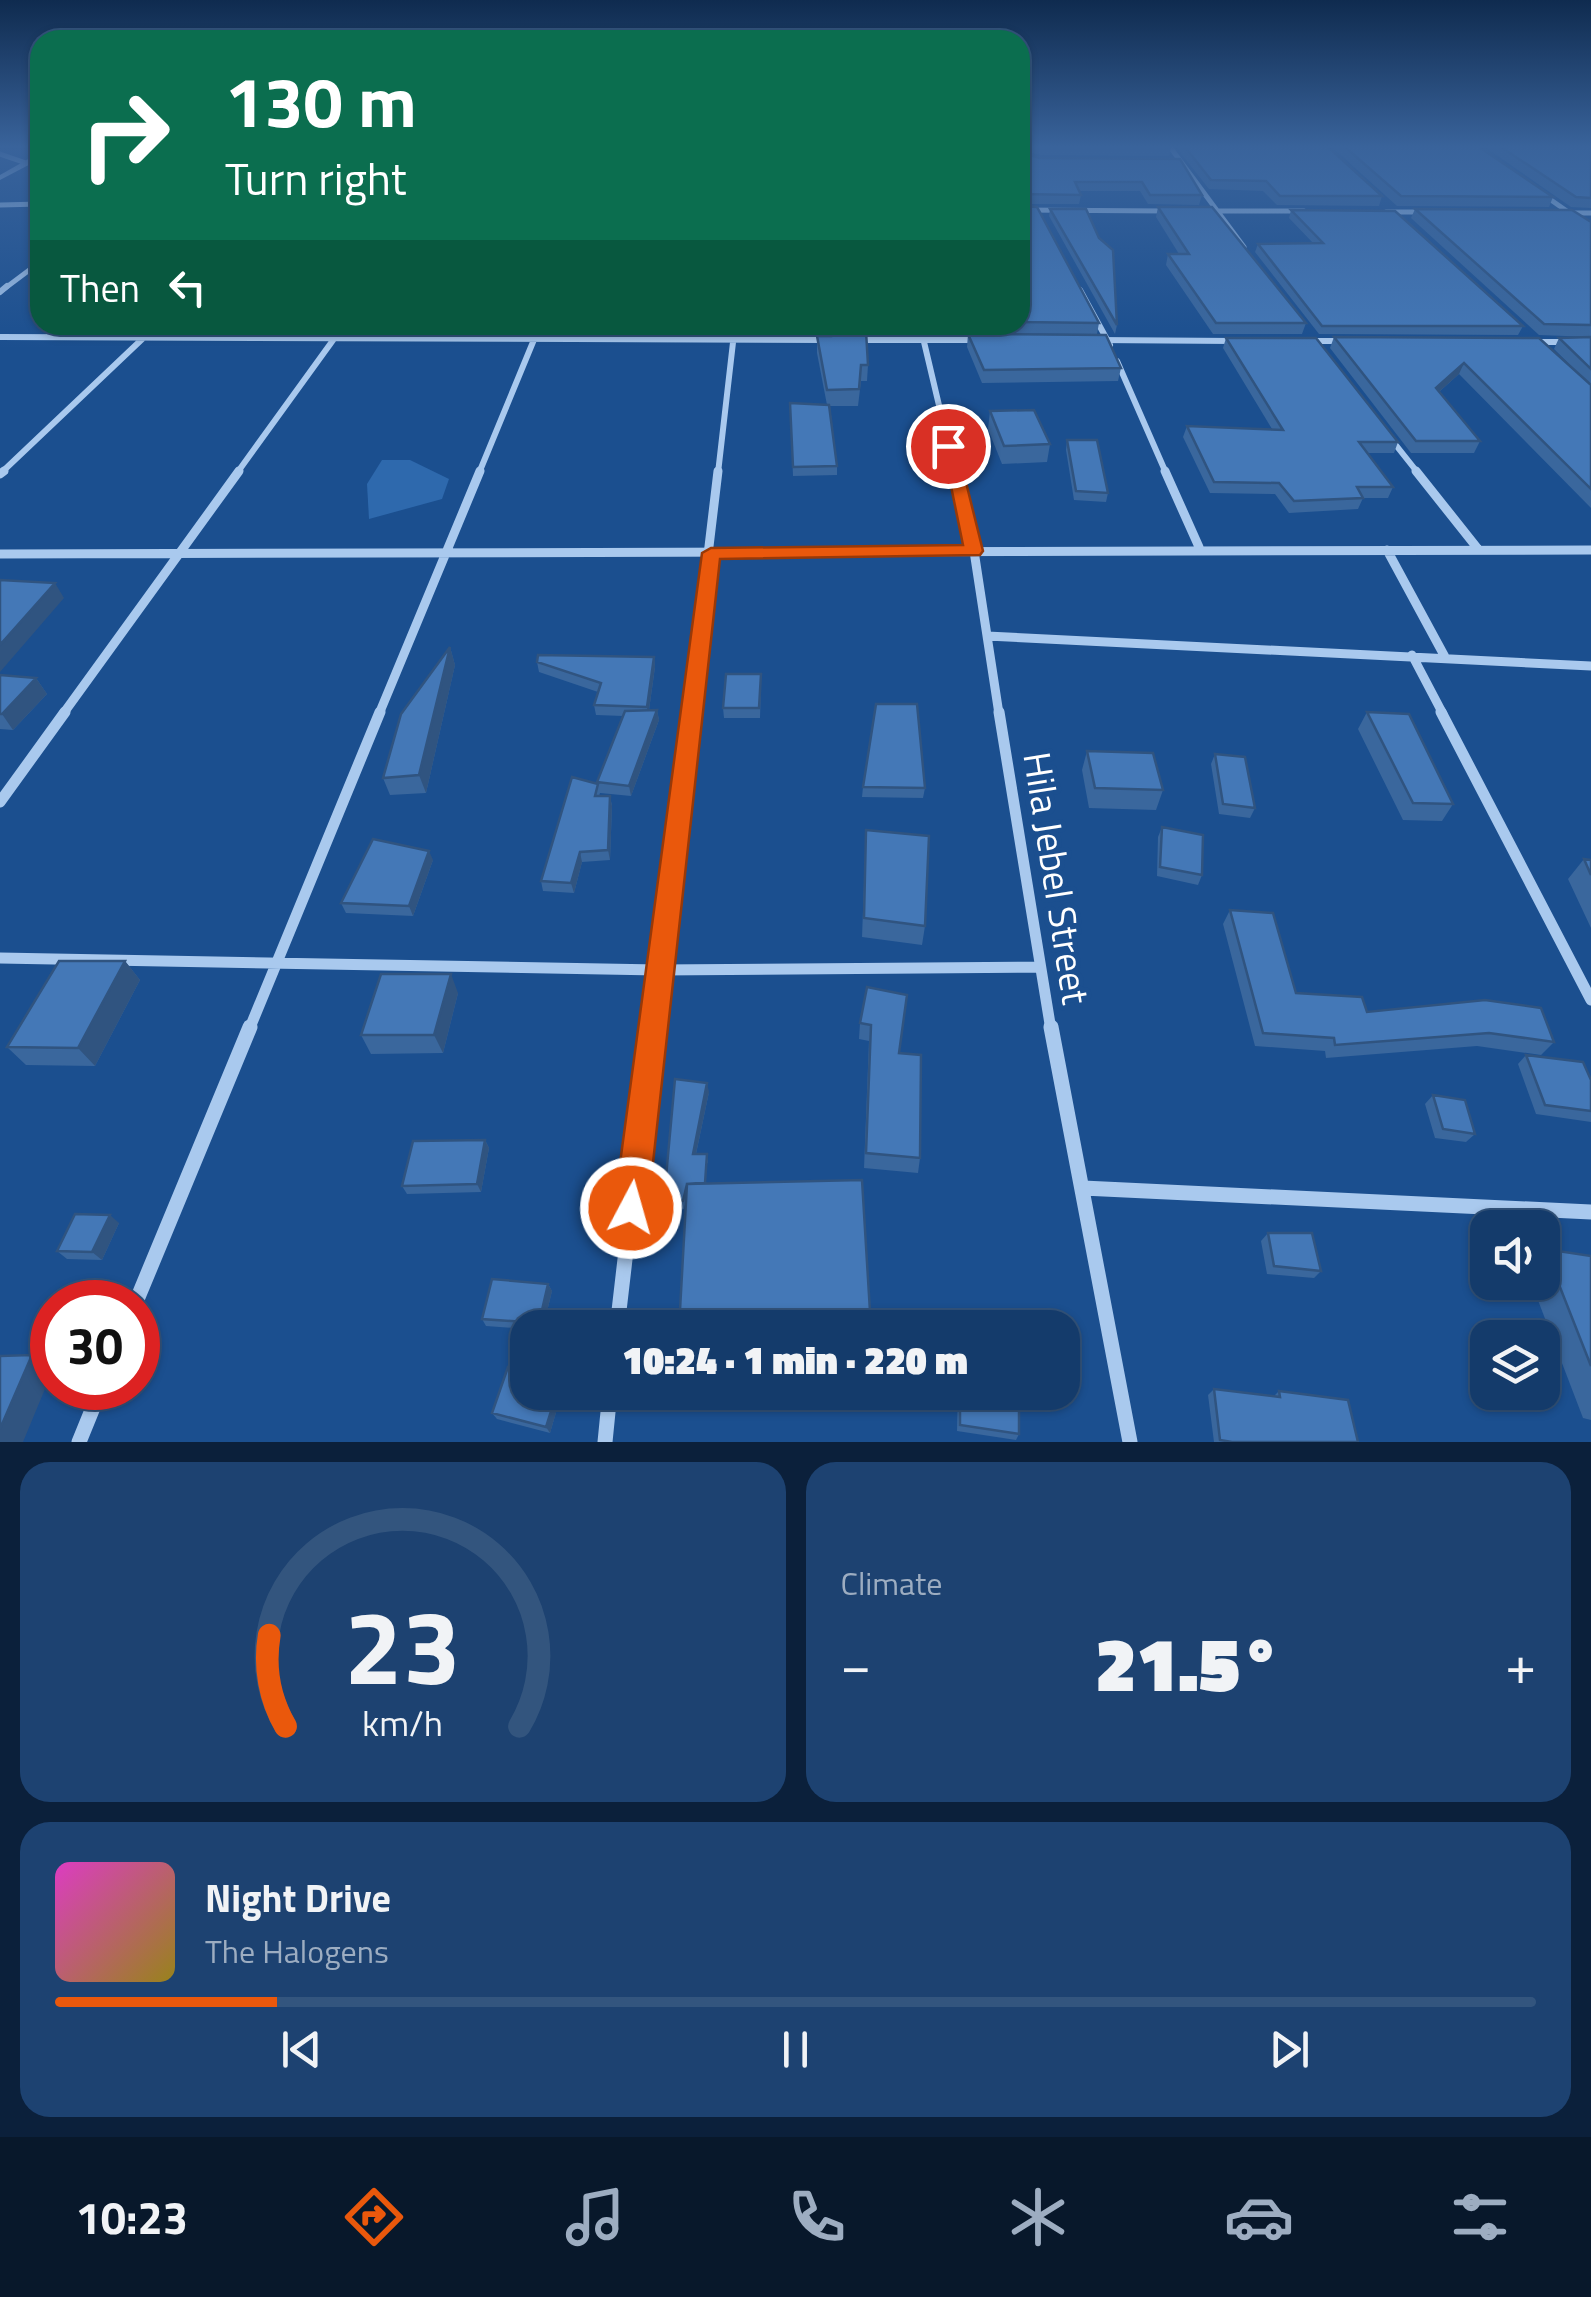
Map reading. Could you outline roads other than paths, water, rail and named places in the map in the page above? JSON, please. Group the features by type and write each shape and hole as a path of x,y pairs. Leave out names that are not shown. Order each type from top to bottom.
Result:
{"street":[{"path":"1041,214 1046,225"},
{"path":"1219,214 1246,250"},
{"path":"1394,214 1406,225"},
{"path":"0,292 30,270"},
{"path":"1076,283 1108,340 1199,547"},
{"path":"1304,328 1326,356"},
{"path":"1518,329 1546,355"},
{"path":"0,474 145,335"},
{"path":"0,802 337,335"},
{"path":"0,336 334,340 447,335"},
{"path":"145,1280 536,335"},
{"path":"636,335 997,340"},
{"path":"620,1310 734,335"},
{"name":"Hila Jebel Street","path":"922,335 974,551 1039,967 1130,1442"},
{"path":"1089,340 1239,341"},
{"path":"1295,341 1354,342"},
{"path":"1512,342 1591,342"},
{"path":"1384,430 1478,549"},
{"path":"0,554 445,555 1199,547 1591,550"},
{"path":"1388,550 1445,657"},
{"path":"987,636 1591,666"},
{"path":"1412,655 1591,1000"},
{"path":"0,958 277,960 658,970 1039,967"},
{"path":"1083,1188 1591,1212"},
{"path":"79,1442 92,1410"},
{"path":"604,1442 608,1410"}]}
